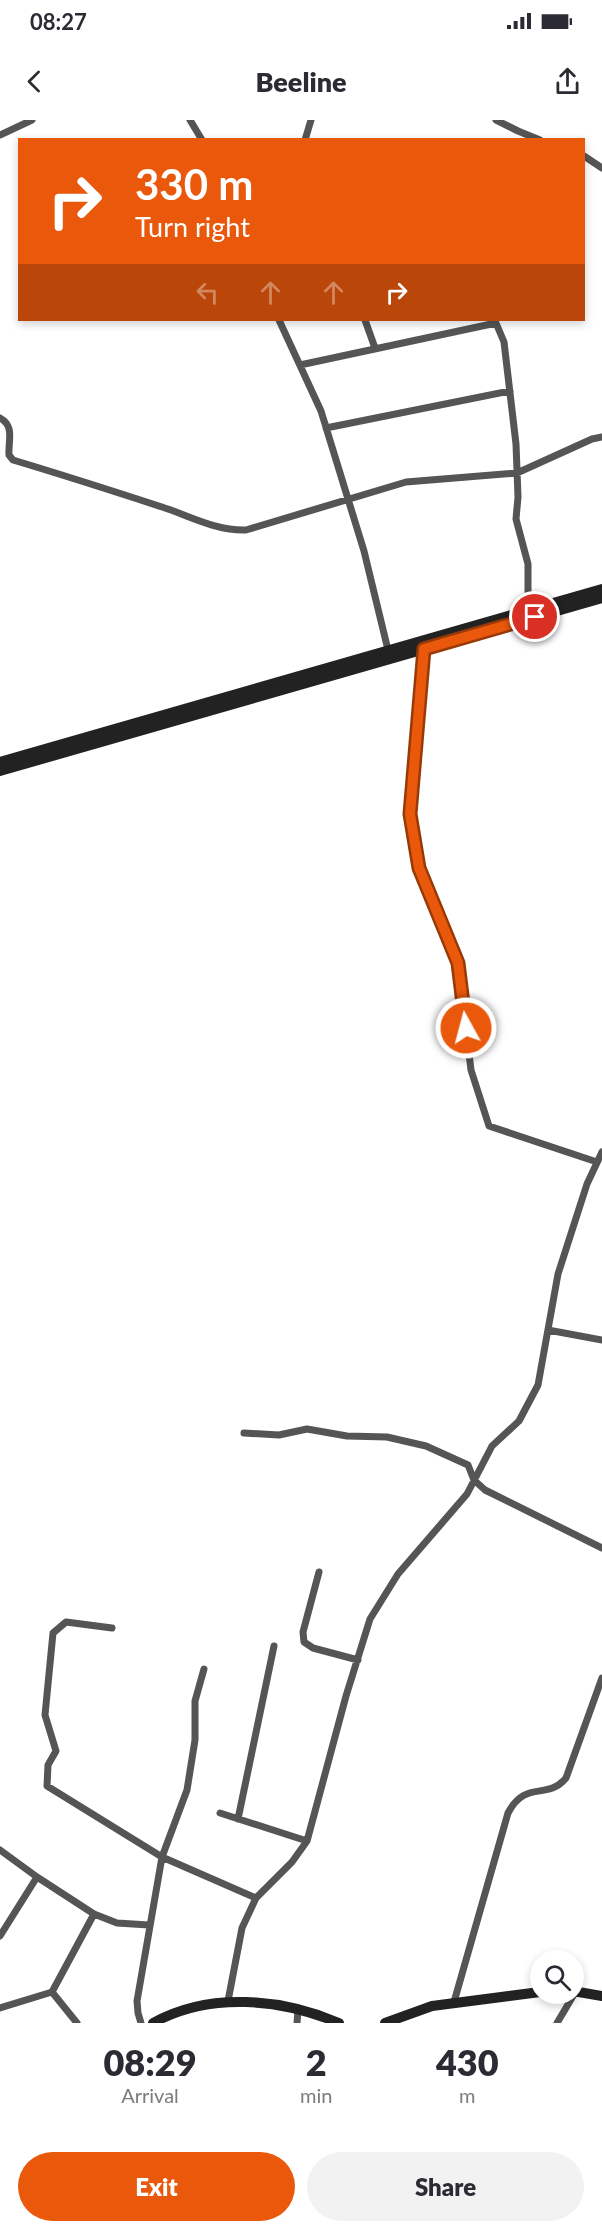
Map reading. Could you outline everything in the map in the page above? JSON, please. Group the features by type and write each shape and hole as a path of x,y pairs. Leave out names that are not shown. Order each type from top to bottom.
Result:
{"street":[{"path":"0,135 32,120"},
{"path":"190,120 201,138"},
{"path":"306,138 311,120"},
{"path":"496,120 536,138"},
{"path":"585,157 602,168"},
{"path":"279,321 321,411 364,550 389,655"},
{"path":"365,321 375,348"},
{"path":"300,365 496,321 504,342 516,444 518,497 516,519 528,564 528,610"},
{"path":"326,428 510,391"},
{"path":"0,418 5,420 11,432 9,455 13,460 234,531 246,530 406,482 517,473 592,439 602,437"},
{"path":"0,771 602,589"},
{"path":"0,762 389,655 424,649 602,598"},
{"path":"424,649 410,814 419,868 458,963 471,1070 489,1125 597,1162"},
{"path":"228,2001 242,1928 256,1898 292,1862 307,1841 370,1619 398,1574 467,1494 492,1446 519,1421 538,1384 558,1274 587,1184 602,1152"},
{"path":"548,1330 602,1340"},
{"path":"244,1433 279,1435 307,1429 347,1436 387,1437 426,1446 468,1465 474,1480 485,1490 602,1548"},
{"path":"319,1572 303,1632 304,1642 313,1648 358,1660"},
{"path":"112,1628 66,1622 53,1632 45,1715 56,1751 48,1766 47,1786 162,1857 256,1898"},
{"path":"238,1819 274,1646"},
{"path":"141,2023 137,2001 149,1925 162,1857 187,1790 195,1740 195,1701 204,1669"},
{"path":"453,2002 508,1813 516,1799 524,1794 556,1787 566,1778 602,1678"},
{"path":"220,1813 307,1841"},
{"path":"0,1850 94,1914 117,1923 149,1925"},
{"path":"0,1936 37,1877"},
{"path":"0,2008 52,1992 94,1914"},
{"path":"52,1992 77,2023"},
{"path":"385,2023 415,2011 453,2002 530,1993"},
{"path":"584,1993 602,1996"},
{"path":"153,2023 189,2009 228,2001 298,2010 321,2015 339,2023"},
{"path":"557,2023 567,2004"},
{"path":"297,2023 298,2010"}],"route":[{"path":"466,1028 458,963 419,868 410,814 424,649 535,617"}]}
